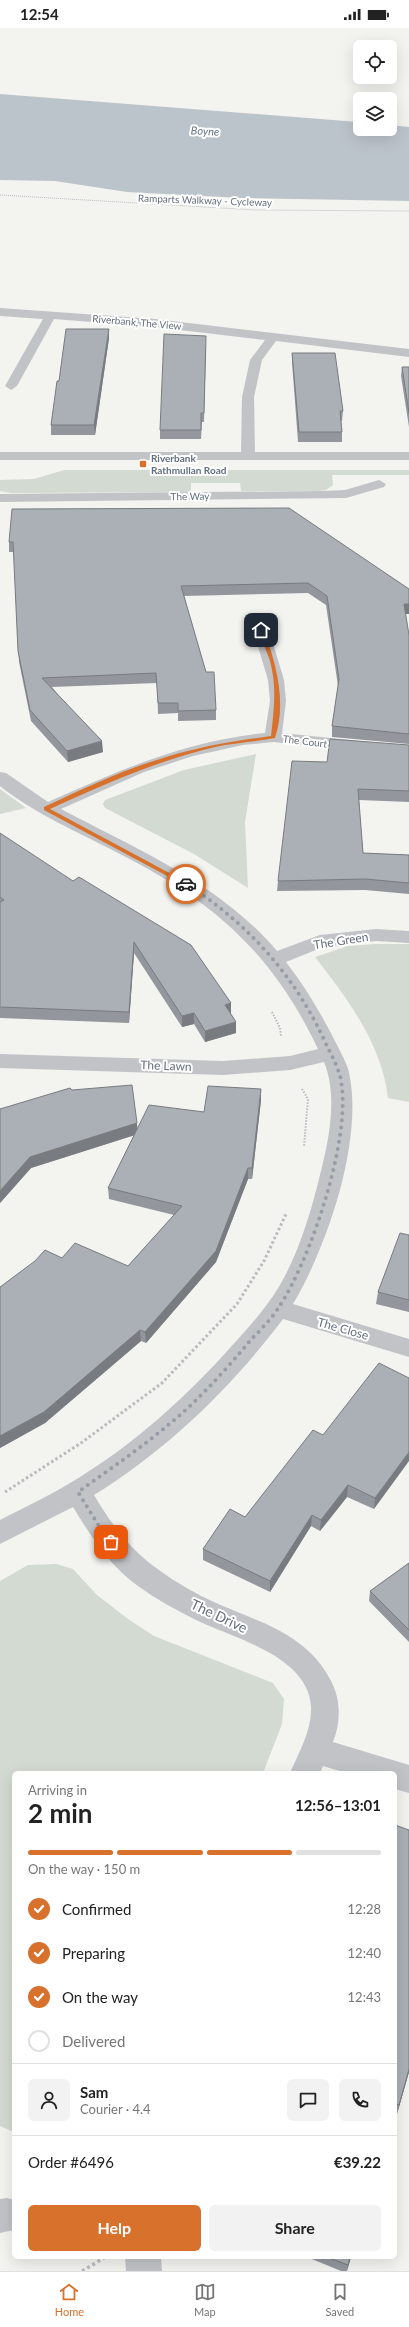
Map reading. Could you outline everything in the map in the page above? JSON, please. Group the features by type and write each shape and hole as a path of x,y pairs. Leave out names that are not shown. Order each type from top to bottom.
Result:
{"street":[{"name":"Riverbank, The View","path":"0,312 155,323 409,353"},
{"path":"11,386 51,315"},
{"path":"248,455 248,397 256,360 273,337"},
{"path":"0,456 409,456"},
{"name":"The Way","path":"0,498 346,494 379,484"},
{"path":"261,630 272,662 277,686 278,701 273,737"},
{"name":"The Court","path":"46,808 114,777 164,759 216,745 273,737 409,751"},
{"path":"0,777 46,808 147,862 211,900 238,922 275,959 316,1020 340,1075 343,1097 338,1149 329,1187 312,1239 290,1288 278,1308 231,1364 181,1414 128,1457 78,1492 0,1533"},
{"name":"The Green","path":"275,959 320,941 376,935 409,937"},
{"name":"The Lawn","path":"0,1061 223,1068 290,1063 331,1053"},
{"name":"The Close","path":"278,1308 315,1321 409,1348"},
{"name":"The Drive","path":"78,1492 102,1531 129,1563 185,1601 293,1651 313,1672 323,1695 325,1720 310,1761 377,1771"},
{"path":"397,1776 409,1780"},
{"path":"143,2259 144,2271"}],"path":[{"name":"Ramparts Walkway - Cycleway","path":"0,195 174,207 358,212 409,211"},
{"path":"269,1008 280,1028 280,1036 286,1038"},
{"path":"298,1083 308,1099 304,1148"},
{"path":"0,1495 116,1419 167,1378 237,1304 264,1260 288,1211"},
{"path":"82,2271 103,2259"}],"shaded area":[{"path":"64,470 409,470 409,475 332,475 333,485 326,490 319,491 241,491 240,483 191,483 191,492 11,493 0,491 0,480 34,479"},
{"path":"256,754 245,822 248,888 194,854 105,808 103,804 105,800 184,770"},
{"path":"0,789 26,808 0,814"},
{"path":"409,944 409,1102 388,1098 379,1059 371,1040 351,1005 315,957 348,946"},
{"path":"56,1564 73,1569 97,1595 128,1619 154,1636 273,1683 284,1699 282,1724 264,1771 12,1771 12,2131 0,2126 0,1581 28,1565"}],"water":[{"name":"Boyne","path":"0,94 353,122 353,136 397,136 397,126 409,127 409,201 242,198 127,192 55,181 0,180"}],"building":[{"path":"66,329 109,329 94,425 51,425"},
{"path":"164,334 206,336 204,413 201,413 201,430 160,430"},
{"path":"292,353 335,353 343,411 340,411 342,432 299,432"},
{"path":"402,367 409,367 409,413"},
{"path":"289,508 409,589 409,604 404,604 409,635 409,734 332,726 339,679 327,596 308,583 181,586 206,672 214,672 216,710 178,711 178,703 158,703 156,673 42,678 102,741 67,751 30,710 18,651 13,542 9,542 12,509"},
{"path":"330,739 409,745 409,791 358,789 363,853 409,855 409,883 365,879 278,881 292,761 327,762"},
{"path":"0,833 73,881 79,877 191,945 231,1003 225,1005 236,1022 205,1031 194,1013 182,1016 134,942 129,1012 0,1007 0,902 4,900 0,897"},
{"path":"132,1085 137,1123 30,1157 0,1191 0,1109 70,1088 72,1090"},
{"path":"208,1086 261,1089 252,1168 248,1168 216,1251 145,1332 140,1330 44,1412 0,1436 0,1287 35,1261 45,1250 62,1258 75,1243 128,1266 182,1206 108,1188 149,1105 204,1112"},
{"path":"400,1233 409,1235 409,1300 378,1292"},
{"path":"379,1363 409,1378 409,1452 375,1498 348,1485 321,1520 312,1515 270,1581 203,1549 230,1509 245,1517 313,1430 323,1435"},
{"path":"409,1563 409,1630 370,1591"},
{"path":"397,1826 409,1830 409,2069 399,2105 397,2104"},
{"path":"332,2259 350,2259 348,2265"}],"way so far":[{"path":"111,1542 102,1531 78,1492 128,1457 181,1414 231,1364 278,1308 290,1288 312,1239 329,1187 338,1145 343,1097 340,1075 316,1020 275,959 238,922 211,900 186,884"}],"place":[{"name":"Riverbank Rathmullan Road","path":"143,464"}],"route":[{"path":"186,884 99,835 46,808 114,777 164,759 216,745 273,737 278,701 277,686 272,662 261,630"}]}
